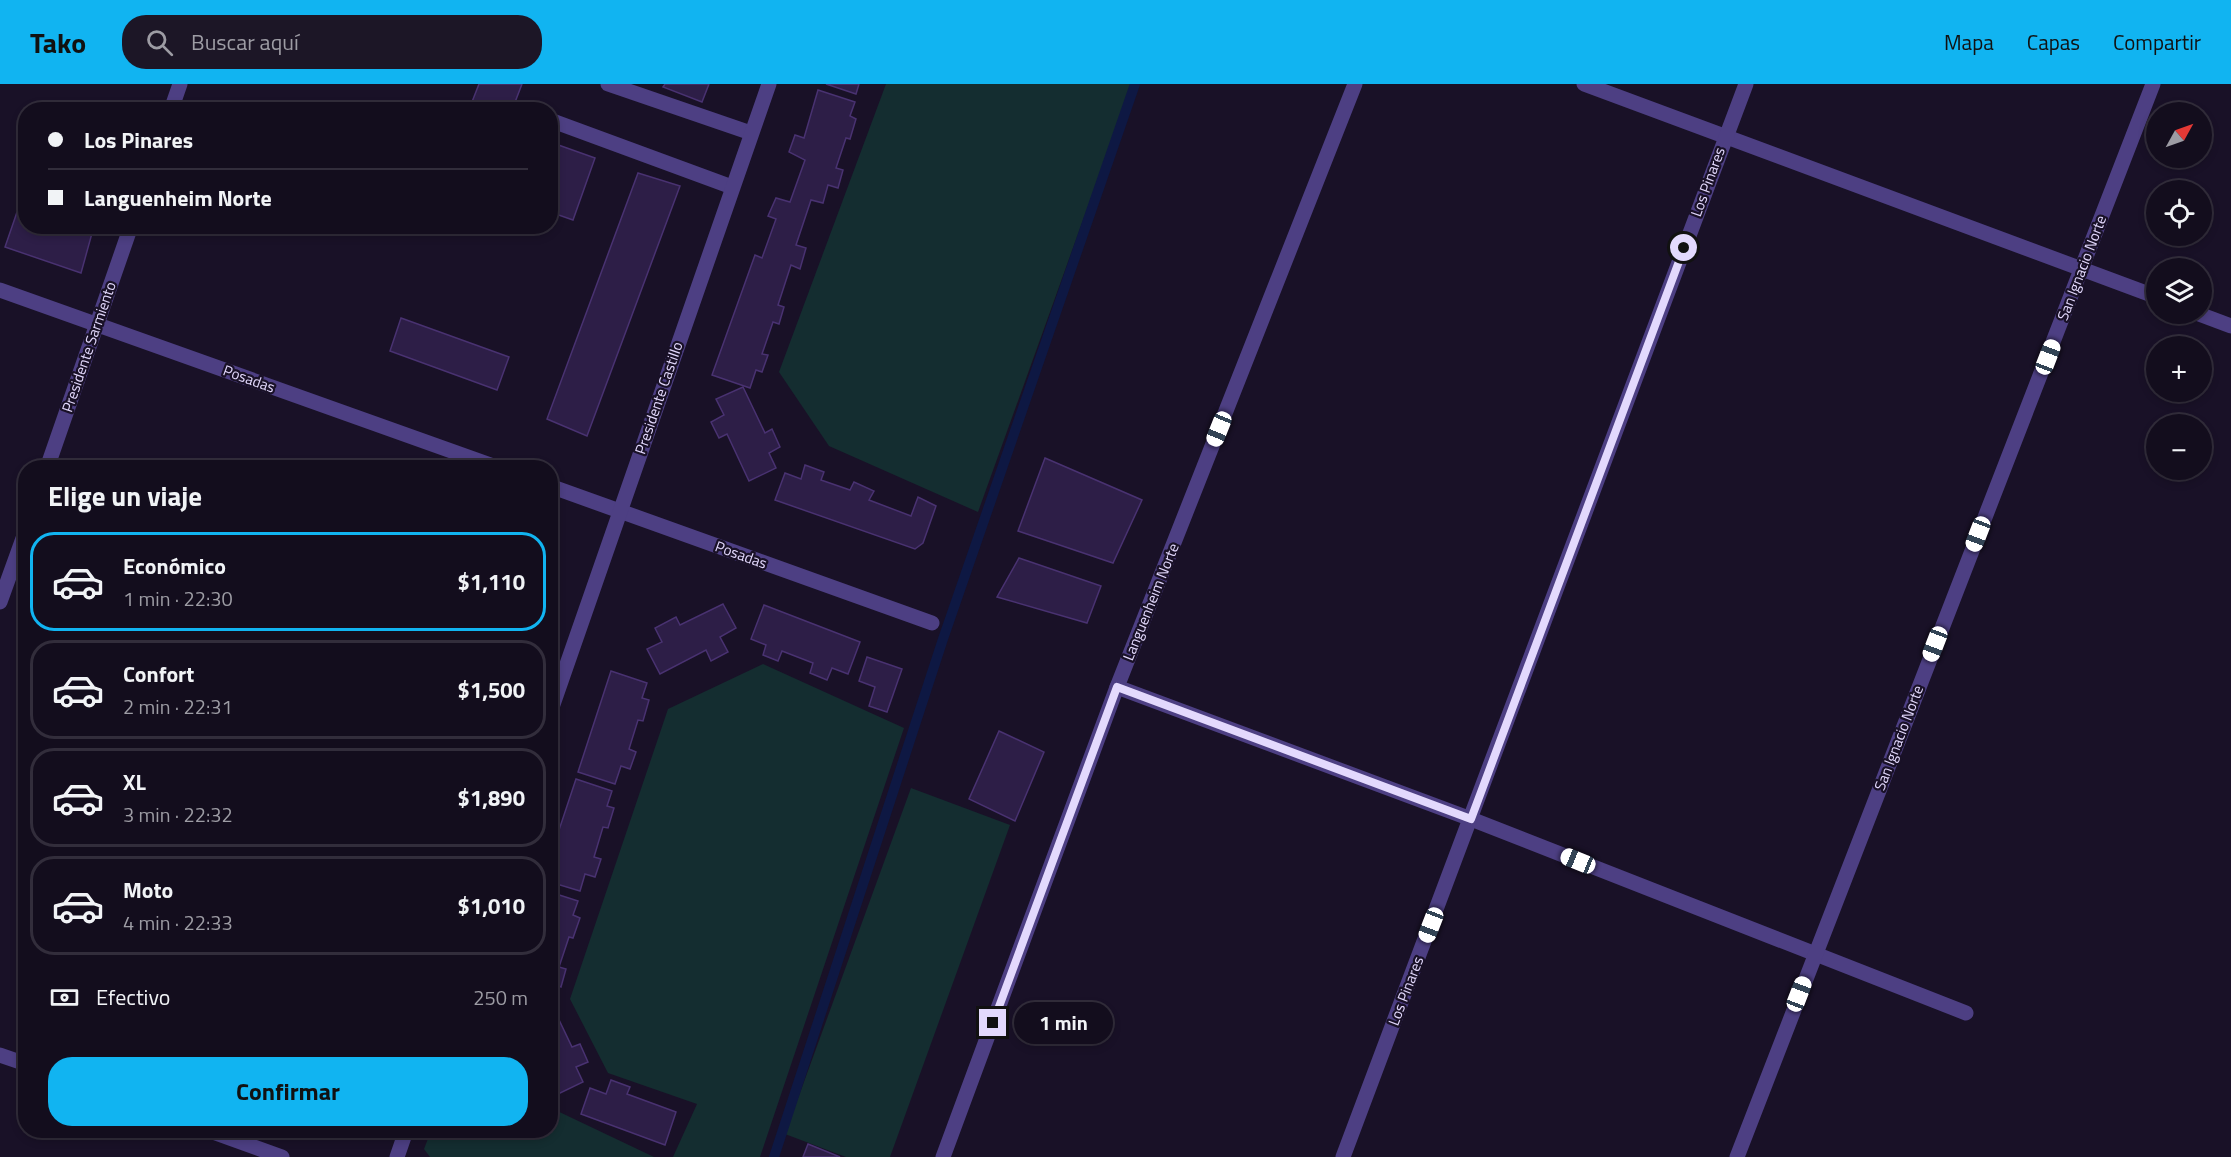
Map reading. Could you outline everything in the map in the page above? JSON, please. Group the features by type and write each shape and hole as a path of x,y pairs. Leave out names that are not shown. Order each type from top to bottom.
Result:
{"street":[{"path":"174,102 180,84"},
{"path":"608,84 751,133"},
{"name":"Presidente Castillo","path":"558,690 769,84"},
{"name":"Languenheim Norte","path":"943,1157 1117,687 1355,84"},
{"path":"1584,84 2146,293"},
{"name":"Los Pinares","path":"1343,1157 1746,84"},
{"name":"San Ignacio Norte","path":"1737,1157 2153,84"},
{"path":"558,123 732,187"},
{"name":"Presidente Sarmiento","path":"50,460 128,234"},
{"name":"Posadas","path":"0,290 477,460"},
{"path":"2212,319 2231,326"},
{"name":"Posadas","path":"558,489 932,623"},
{"path":"0,602 18,552"},
{"path":"1117,687 1471,819 1966,1014"},
{"path":"0,1055 18,1061"},
{"path":"229,1138 282,1157"},
{"path":"397,1157 404,1138"}],"green space":[{"path":"886,84 1132,84 978,512 829,446 779,372"},
{"path":"763,664 904,728 760,1157 673,1157 697,1104 608,1073 570,999 668,709"},
{"path":"911,788 1010,825 890,1157 846,1157 785,1134"},
{"path":"558,1111 654,1157 430,1157 424,1149 428,1138 558,1138"}],"building":[{"path":"479,84 522,84 515,102 472,102"},
{"path":"665,84 709,84 702,102 663,87"},
{"path":"826,84 859,84 856,94"},
{"path":"818,90 855,102 850,116 856,119 850,139 846,138 836,168 843,170 838,188 828,185 823,203 811,200 796,245 806,248 800,269 791,265 778,305 784,307 779,324 773,322 762,354 768,355 762,372 756,370 750,388 712,375 755,255 762,258 776,219 768,216 776,198 790,202 805,160 789,152 795,135 804,138"},
{"path":"558,145 595,158 573,220 558,215"},
{"path":"638,173 680,186 587,436 547,419"},
{"path":"18,209 18,234 92,234 81,273 5,247"},
{"path":"401,318 509,357 497,390 390,351"},
{"path":"743,387 765,433 772,429 780,447 769,453 776,468 749,481 727,434 719,438 711,422 724,415 716,399"},
{"path":"1045,458 1142,500 1113,563 1018,531"},
{"path":"805,465 824,472 821,480 850,490 854,482 874,491 869,500 911,516 918,497 936,506 923,543 915,549 775,500 785,473 801,479"},
{"path":"1019,558 1101,586 1087,623 997,597"},
{"path":"723,604 736,628 720,637 728,652 711,661 706,650 660,674 647,649 662,642 655,628 676,617 680,625"},
{"path":"764,605 860,642 848,674 832,668 827,680 810,673 813,663 782,651 778,661 763,655 766,645 751,639"},
{"path":"867,657 902,669 887,712 869,706 875,687 859,681"},
{"path":"611,671 647,683 642,698 649,700 643,721 638,720 629,749 636,752 630,769 621,766 615,784 578,772"},
{"path":"999,731 1044,752 1015,821 969,799"},
{"path":"576,779 612,791 607,806 614,808 608,828 603,827 594,857 601,859 595,877 585,874 580,891 558,884 558,833"},
{"path":"558,895 578,901 573,915 580,918 573,938 569,937 559,967 566,969 561,987 558,986"},
{"path":"558,1018 572,1047 580,1044 588,1062 576,1067 583,1082 558,1094"},
{"path":"611,1080 630,1087 627,1094 676,1112 665,1145 581,1114 590,1088 606,1094"},
{"path":"808,1144 840,1157 803,1157"}],"waterway":[{"path":"774,1157 943,639 1135,84"}],"route":[{"path":"993,1023 1117,687 1471,819 1684,248"}]}
